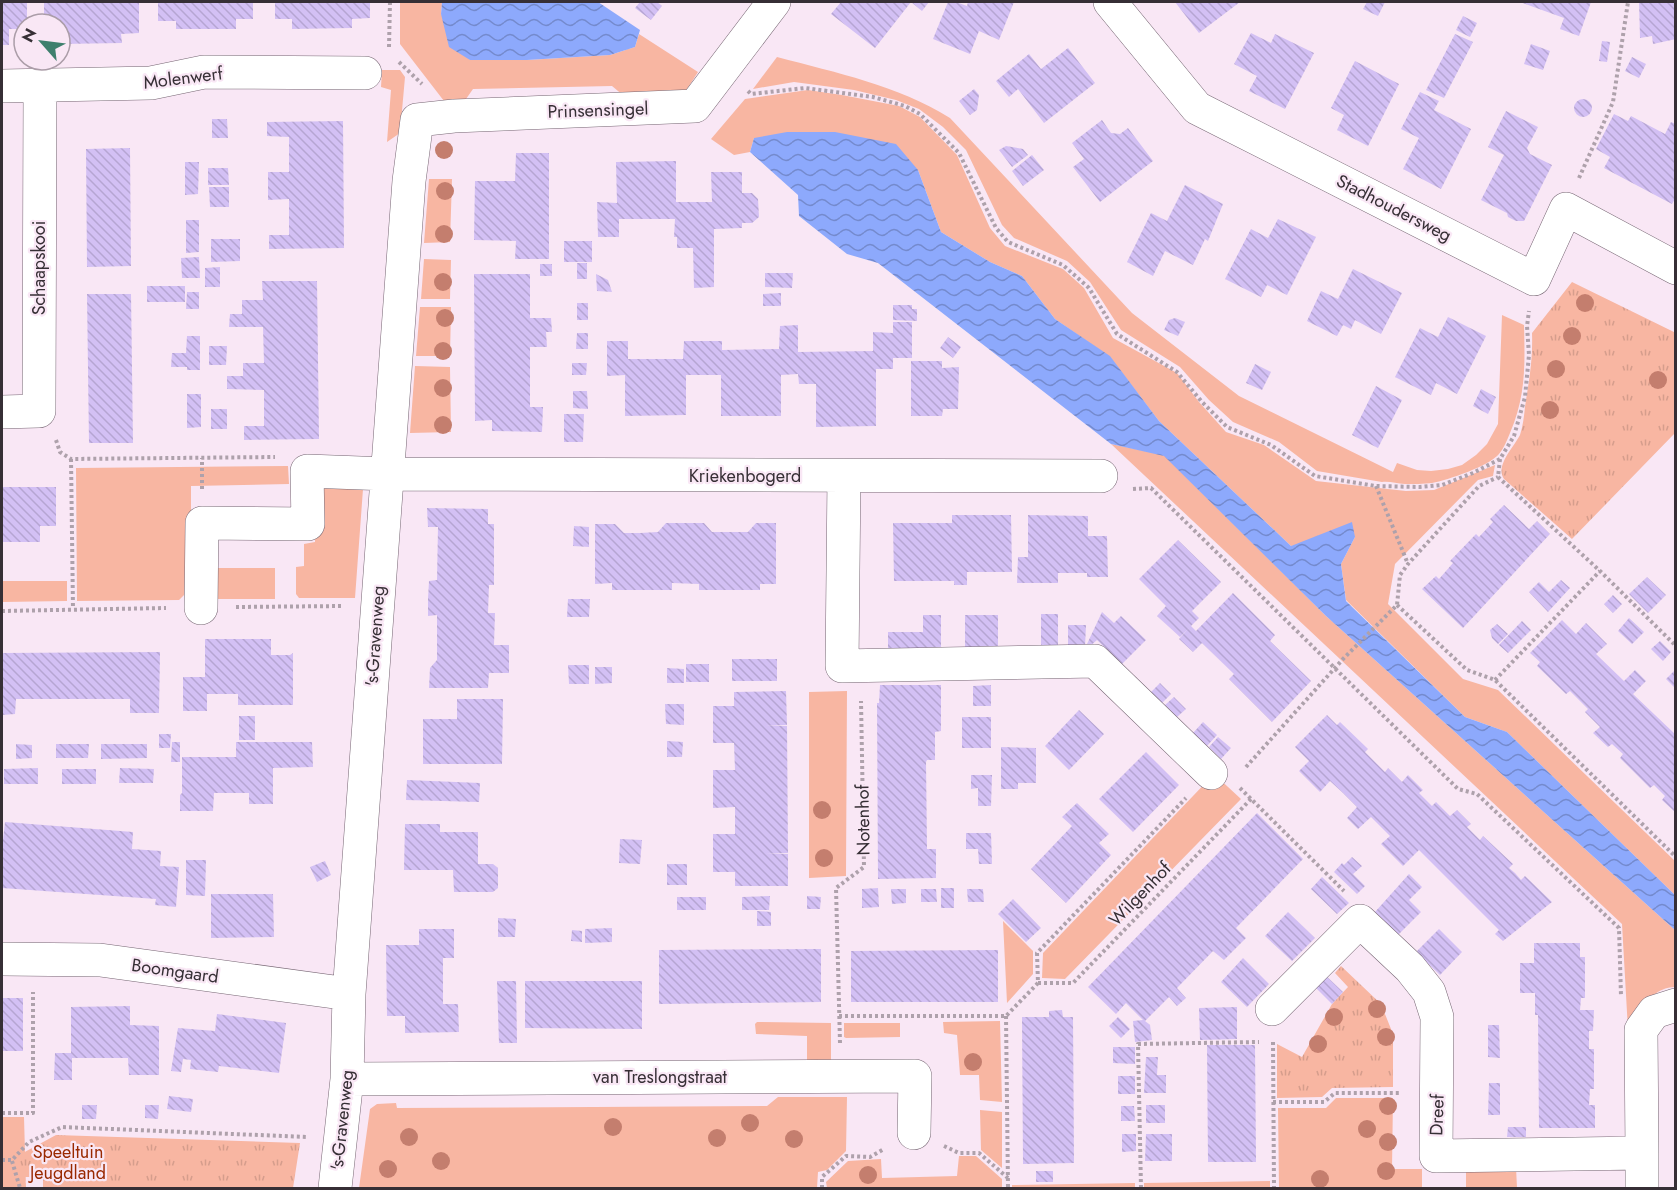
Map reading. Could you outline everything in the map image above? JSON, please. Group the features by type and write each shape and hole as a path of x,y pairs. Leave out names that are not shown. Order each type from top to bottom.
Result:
{"street":[{"path":"722,69 774,2"},
{"name":"Stadhoudersweg","path":"1110,2 1197,108 1534,279"},
{"name":"Molenwerf","path":"2,87 151,83 204,72 377,63"},
{"name":"Prinsensingel","path":"454,116 695,106 722,69"},
{"name":"Schaapskooi","path":"39,411 40,87"},
{"name":"'s-Gravenweg","path":"335,1188 347,1079 349,994 409,181 417,120 454,116"},
{"path":"1534,279 1566,209 1676,268"},
{"path":"2,412 39,411"},
{"name":"Kriekenbogerd","path":"201,608 202,523 308,524 307,471 388,474 1101,476"},
{"path":"844,476 842,666 1095,661 1228,776"},
{"path":"1272,1008 1360,921"},
{"name":"Dreef","path":"1360,921 1410,968 1429,992 1437,1017 1436,1156 1642,1153"},
{"name":"Boomgaard","path":"17,959 100,960 349,994"},
{"path":"1642,1188 1641,1030 1654,1012 1676,1005"},
{"name":"van Treslongstraat","path":"347,1079 915,1076 914,1133"}],"path":[{"path":"377,63 390,2"},
{"path":"1566,209 1613,102 1628,2"},
{"path":"397,60 454,116"},
{"path":"722,69 751,94 805,87 873,97 905,106 920,114 959,153 973,177 996,228 1008,242 1062,265 1089,288 1117,334 1177,372 1227,427 1271,445 1315,476 1376,486 1442,485 1500,459"},
{"path":"1498,477 1500,459 1514,436 1526,397 1529,356 1527,326 1534,279"},
{"path":"39,411 49,421 60,452 71,459 281,457"},
{"path":"71,459 73,609"},
{"path":"1101,476 1116,490 1151,489 1458,789 1477,794 1619,928 1622,1003"},
{"path":"1498,477 1479,486 1400,574 1397,605 1467,670 1495,680 1676,857"},
{"path":"1498,477 1600,571 1676,646"},
{"path":"1376,486 1408,564"},
{"path":"1495,680 1600,571"},
{"name":"Wilgenhof","path":"1251,799 1072,983 1038,983 1037,953 1228,776 1397,605"},
{"name":"Notenhof","path":"840,1076 836,888 864,867 861,687 842,666"},
{"path":"1228,776 1359,906 1360,921"},
{"path":"2,1113 33,1113 17,959"},
{"path":"1008,1188 1006,1016 1038,983"},
{"path":"839,1016 1006,1016"},
{"path":"1141,1188 1138,1044 1273,1041 1274,1188"},
{"path":"1273,1102 1324,1102 1335,1093 1438,1093"},
{"path":"2,1160 12,1160 29,1143 62,1126 340,1137"},
{"path":"12,1160 20,1188"}],"green space":[{"path":"400,2 442,2 441,14 470,60 527,60 610,55 635,47 639,34 698,72 682,97 630,101 612,86 473,89 466,99 444,101 400,44"},
{"path":"777,57 888,88 950,118 1132,313 1239,396 1393,472 1397,463 1417,470 1431,471 1462,465 1487,444 1498,424 1502,315 1524,325 1522,393 1504,447 1494,459 1478,468 1432,483 1382,482 1317,471 1279,442 1233,422 1209,400 1180,367 1121,330 1090,282 1067,261 1014,238 1002,225 966,150 943,127 919,109 896,100 854,90 794,82 753,89"},
{"path":"382,70 400,70 405,77 400,133 387,142 391,90 381,87"},
{"path":"808,90 899,106 920,117 957,155 990,228 1005,246 1063,269 1084,288 1113,338 1177,373 1226,432 1264,445 1316,481 1406,491 1434,490 1495,465 1493,476 1478,480 1395,564 1388,604 1463,679 1498,690 1675,861 1675,895 1507,732 1465,717 1346,600 1341,564 1355,537 1291,546 1159,421 1110,357 1055,319 1022,276 990,262 941,232 918,170 754,138 750,152 734,155 711,139 745,99"},
{"path":"429,179 452,179 450,242 424,243"},
{"path":"424,259 451,260 450,299 421,299"},
{"path":"1572,282 1676,333 1675,433 1572,539 1504,479 1502,468 1522,428 1532,352 1532,333"},
{"path":"420,307 451,307 450,356 416,356"},
{"path":"415,366 450,367 451,432 410,433"},
{"path":"1111,444 1164,455 1326,616 1675,930 1675,987 1659,991 1653,996 1641,1008 1628,1030 1622,924"},
{"path":"288,466 289,484 191,486 191,588 179,600 77,601 76,468"},
{"path":"338,482 363,489 355,598 299,598 296,594 296,567 304,566 304,544 315,542 316,503 324,488"},
{"path":"212,568 275,568 275,599 212,599"},
{"path":"2,581 67,581 67,601 2,602"},
{"path":"847,691 846,876 809,878 809,692"},
{"path":"1214,774 1241,799 1065,979 1042,978 1043,953"},
{"path":"1003,921 1033,951 1033,974 1007,1003"},
{"path":"1341,966 1381,1004 1393,1034 1393,1087 1332,1088 1322,1097 1277,1098 1277,1044 1302,1057 1332,1004 1348,987 1335,973"},
{"path":"1000,1021 1002,1102 980,1100 979,1075 960,1075 957,1035 944,1033 943,1022"},
{"path":"757,1022 831,1023 831,1062 807,1062 807,1036 756,1034 755,1024"},
{"path":"844,1023 900,1023 900,1037 846,1038 844,1037"},
{"path":"778,1097 847,1097 846,1151 827,1170 818,1172 817,1188 359,1188 370,1109 377,1104 396,1103 397,1108 767,1106"},
{"path":"1336,1098 1393,1098 1392,1169 1422,1169 1422,1188 1279,1188 1278,1108 1326,1108"},
{"path":"980,1110 1002,1112 1002,1168 981,1150"},
{"path":"2,1117 24,1117 26,1188 2,1188"},
{"name":"Speeltuin Jeugdland","path":"56,1135 300,1143 293,1188 43,1188 43,1177 19,1177 21,1154"},
{"path":"959,1156 976,1156 1002,1179 1002,1188 827,1188 826,1182 848,1161 881,1159 882,1178 957,1176"},
{"path":"1516,1167 1517,1188 1466,1188 1466,1168"},
{"path":"1270,1181 1270,1188 1144,1188 1144,1183"},
{"path":"1135,1183 1135,1188 1012,1188 1012,1185"}],"water":[{"path":"442,2 598,2 640,30 635,47 610,55 527,60 470,60 449,47 441,14"},
{"path":"787,132 835,132 896,144 918,170 941,232 990,262 1022,276 1055,319 1110,356 1159,421 1291,546 1352,522 1355,537 1341,564 1346,601 1465,717 1507,732 1675,895 1675,930 1326,616 1164,456 1111,444 878,263 847,254 799,216 798,195 750,152 754,138"}],"building":[{"path":"2,2 27,2 27,12 12,12 9,45 2,45"},
{"path":"44,2 139,2 139,33 121,34 122,43 72,44 72,12 44,12"},
{"path":"158,2 253,2 253,19 236,19 236,29 176,29 176,21 158,21"},
{"path":"275,2 370,2 370,18 352,19 352,28 292,29 292,19 275,19"},
{"path":"640,2 657,2 662,6 651,20 635,8"},
{"path":"841,2 911,2 875,48 831,14"},
{"path":"911,2 929,2 922,11"},
{"path":"948,2 967,6 968,2 1014,2 999,40 979,31 970,54 933,39"},
{"path":"1175,2 1240,2 1199,33"},
{"path":"1367,2 1385,2 1378,16 1363,9"},
{"path":"1520,2 1591,2 1579,36 1560,29 1564,18"},
{"path":"1639,2 1676,2 1676,39 1653,44 1652,36 1640,38"},
{"path":"1463,16 1477,23 1470,37 1456,30"},
{"path":"1251,33 1271,43 1275,34 1314,53 1285,109 1249,91 1257,76 1234,64"},
{"path":"1455,34 1473,42 1444,98 1426,90"},
{"path":"1602,41 1610,42 1607,62 1599,61"},
{"path":"1531,44 1550,51 1543,70 1524,64"},
{"path":"1068,48 1095,83 1044,123 1018,89 1009,97 996,81 1029,54 1041,69"},
{"path":"1632,57 1646,64 1639,78 1625,71"},
{"path":"1355,61 1399,84 1368,146 1337,130 1344,115 1331,108"},
{"path":"974,89 979,95 977,110 970,115 959,101"},
{"path":"1420,92 1439,101 1434,110 1471,129 1441,189 1403,169 1419,138 1401,129"},
{"path":"1579,99 1587,99 1592,104 1590,115 1579,117 1574,112 1574,104"},
{"path":"1506,111 1538,127 1527,148 1530,154 1552,165 1524,221 1516,221 1508,217 1507,213 1481,200 1504,155 1488,147"},
{"path":"1614,114 1628,121 1631,116 1665,134 1671,122 1676,124 1676,197 1672,204 1604,168 1610,157 1596,149"},
{"path":"212,119 227,119 228,138 212,138"},
{"path":"1102,120 1111,133 1120,134 1128,128 1153,161 1100,202 1073,167 1084,159 1072,143"},
{"path":"343,121 344,248 269,249 269,235 289,235 289,199 268,200 268,172 289,172 289,137 267,136 267,122"},
{"path":"1006,146 1023,149 1028,155 1012,167 999,150"},
{"path":"130,148 131,266 87,267 86,149"},
{"path":"516,153 549,153 549,259 515,259 516,241 474,240 475,181 515,181"},
{"path":"1032,155 1044,170 1023,186 1012,171"},
{"path":"676,161 676,202 712,202 711,172 742,172 742,193 752,193 758,199 759,217 752,223 742,223 742,228 714,229 714,287 694,288 693,248 677,248 677,237 674,237 675,219 619,219 619,237 598,237 597,202 617,203 616,162"},
{"path":"185,162 199,162 198,194 185,195"},
{"path":"208,168 228,168 229,185 208,185"},
{"path":"1185,185 1223,204 1208,241 1205,239 1193,265 1165,251 1153,276 1127,262 1151,213 1167,221"},
{"path":"209,187 229,187 229,207 210,207"},
{"path":"1278,219 1316,237 1287,295 1267,285 1261,297 1225,279 1251,229 1268,238"},
{"path":"186,220 199,220 199,252 186,253"},
{"path":"211,239 240,239 240,261 211,262"},
{"path":"564,241 592,241 592,262 564,262"},
{"path":"199,257 200,278 182,278 181,258"},
{"path":"577,263 587,263 587,279 577,279"},
{"path":"540,264 552,264 552,276 540,276"},
{"path":"220,267 220,287 205,287 205,268"},
{"path":"1353,269 1402,293 1381,334 1355,320 1351,329 1343,325 1337,336 1307,321 1321,291 1338,299"},
{"path":"765,273 793,273 792,288 765,287"},
{"path":"474,274 530,274 530,318 551,318 552,332 546,332 547,347 530,347 530,407 543,407 542,432 492,431 492,420 475,421"},
{"path":"596,274 608,280 612,292 597,291"},
{"path":"262,281 317,281 319,439 244,440 244,426 264,426 264,390 227,389 227,376 243,376 243,363 264,363 263,327 229,327 230,314 242,314 242,300 263,300"},
{"path":"147,286 185,286 185,302 147,302"},
{"path":"187,292 199,292 199,309 186,309"},
{"path":"781,293 781,306 763,306 763,294"},
{"path":"87,294 131,294 133,443 89,443"},
{"path":"577,303 588,303 588,320 577,320"},
{"path":"893,305 912,305 912,309 917,309 917,321 893,320"},
{"path":"1448,317 1486,336 1457,394 1436,383 1431,395 1395,377 1420,328 1438,337"},
{"path":"1175,318 1185,322 1178,336 1164,330 1169,320"},
{"path":"893,322 912,322 912,358 893,358 893,369 876,369 876,426 816,427 816,384 799,384 798,374 781,375 781,416 721,416 721,375 686,375 686,415 625,416 625,375 607,376 607,341 628,341 628,359 683,359 684,341 722,341 722,350 779,349 780,326 798,325 798,352 873,351 873,332 893,333"},
{"path":"577,333 588,333 588,349 576,349"},
{"path":"187,336 200,336 200,370 171,367 172,353 186,353"},
{"path":"948,337 961,347 953,358 940,348"},
{"path":"209,346 227,346 226,365 209,365"},
{"path":"911,361 942,361 942,368 959,367 958,409 943,409 942,416 911,416"},
{"path":"572,363 587,363 586,375 572,375"},
{"path":"1255,364 1271,372 1262,390 1246,383"},
{"path":"1376,386 1402,400 1378,448 1352,435"},
{"path":"1481,389 1496,397 1488,414 1473,406"},
{"path":"573,391 587,391 588,409 573,408"},
{"path":"187,394 201,394 201,427 187,428"},
{"path":"211,409 227,409 227,429 211,429"},
{"path":"564,414 584,414 583,442 564,442"},
{"path":"2,487 56,487 56,526 40,526 40,542 2,542"},
{"path":"1504,505 1529,529 1537,521 1550,534 1463,628 1422,589 1436,576 1439,579 1453,563 1450,561 1476,534 1479,537 1493,522 1490,519"},
{"path":"427,508 488,509 488,524 494,524 494,585 489,585 488,613 495,613 494,645 509,645 509,673 489,673 488,688 429,688 430,668 437,660 437,615 428,616 428,599 429,581 437,580 438,527 428,527"},
{"path":"952,515 1011,515 1012,572 967,572 967,585 954,585 954,581 894,581 893,523 952,523"},
{"path":"1028,515 1088,516 1088,536 1107,536 1108,577 1087,577 1087,573 1058,573 1058,583 1017,583 1018,557 1028,557"},
{"path":"666,523 704,523 712,532 748,532 756,523 776,523 776,584 760,584 760,590 699,590 699,584 672,583 672,590 612,590 612,583 595,584 595,524 615,524 624,533 640,533 658,532"},
{"path":"574,526 589,527 589,547 573,546"},
{"path":"1178,540 1221,582 1192,611 1199,618 1191,626 1196,631 1233,593 1275,635 1270,641 1311,681 1272,722 1229,679 1234,674 1202,643 1193,652 1179,639 1189,628 1180,637 1157,616 1166,606 1139,579"},
{"path":"1647,577 1666,595 1648,613 1629,594"},
{"path":"1561,580 1570,588 1548,612 1529,592 1539,582 1549,592"},
{"path":"1613,595 1622,604 1613,613 1604,604"},
{"path":"568,599 590,599 589,617 567,617"},
{"path":"1102,612 1114,623 1121,616 1146,640 1122,664 1097,640 1089,647 1087,644"},
{"path":"1041,614 1058,614 1058,648 1041,648"},
{"path":"923,615 941,615 941,649 888,649 888,632 923,632"},
{"path":"965,615 998,615 998,648 965,648"},
{"path":"1629,618 1644,632 1632,644 1618,631"},
{"path":"1562,620 1576,634 1586,623 1607,644 1596,654 1624,681 1635,670 1646,681 1633,694 1676,735 1676,813 1662,800 1665,796 1654,785 1650,788 1620,758 1623,754 1612,744 1608,747 1593,733 1600,727 1585,712 1588,709 1570,691 1566,694 1537,666 1540,662 1530,653"},
{"path":"1522,621 1531,630 1508,653 1499,645"},
{"path":"1497,624 1508,634 1498,644 1492,638 1490,630"},
{"path":"1068,625 1086,625 1085,647 1068,647"},
{"path":"205,639 271,639 271,655 293,653 293,705 238,705 238,694 207,694 207,711 183,711 183,677 205,677"},
{"path":"1660,641 1671,652 1663,661 1651,649"},
{"path":"160,652 159,713 130,713 130,699 16,699 15,714 2,715 2,653"},
{"path":"732,659 777,659 777,681 732,681"},
{"path":"686,664 709,664 709,682 686,682"},
{"path":"568,665 589,665 589,684 569,684"},
{"path":"595,667 612,667 612,683 595,684"},
{"path":"667,668 684,669 684,683 667,683"},
{"path":"1676,669 1676,685 1674,687 1666,679"},
{"path":"1160,683 1171,694 1162,703 1151,692"},
{"path":"880,685 941,685 941,731 935,732 935,760 926,762 927,849 936,849 936,878 878,879 877,703 879,703"},
{"path":"991,685 991,706 973,706 973,686"},
{"path":"786,691 787,725 766,726 787,726 788,853 766,854 788,854 788,886 735,886 735,872 713,872 713,834 735,834 735,807 713,808 713,770 735,770 734,743 713,743 713,706 734,706 734,692"},
{"path":"1174,697 1186,709 1177,717 1165,705"},
{"path":"457,699 503,699 502,764 423,764 423,719 457,719"},
{"path":"665,704 684,704 684,725 666,724"},
{"path":"1079,710 1104,734 1069,770 1045,746"},
{"path":"1327,715 1337,725 1340,722 1366,747 1368,749 1365,752 1385,772 1388,768 1402,782 1408,775 1423,790 1419,793 1432,806 1436,802 1450,816 1457,810 1471,824 1467,827 1480,840 1483,836 1513,864 1509,868 1521,880 1525,876 1552,902 1503,941 1495,934 1499,930 1419,850 1403,866 1381,844 1390,836 1371,817 1358,829 1347,818 1357,807 1343,793 1330,781 1320,792 1299,771 1309,761 1295,747"},
{"path":"239,716 255,716 255,740 239,740"},
{"path":"962,717 991,717 991,748 962,748"},
{"path":"1203,722 1217,735 1207,746 1193,733"},
{"path":"159,734 171,734 170,748 159,748"},
{"path":"1218,737 1231,748 1221,759 1209,747"},
{"path":"667,741 683,742 682,757 667,757"},
{"path":"172,742 180,742 180,762 171,762"},
{"path":"236,742 312,742 313,767 273,768 273,804 249,804 249,793 214,793 213,811 180,811 182,757 236,757"},
{"path":"16,744 32,745 32,758 16,759"},
{"path":"56,744 89,744 88,758 56,758"},
{"path":"101,744 147,744 147,758 101,759"},
{"path":"1001,747 1036,748 1036,783 1018,783 1018,789 1001,789"},
{"path":"1146,752 1179,785 1133,832 1099,799"},
{"path":"38,768 38,784 4,784 4,769"},
{"path":"120,768 154,769 153,783 119,783"},
{"path":"62,769 96,769 96,784 62,784"},
{"path":"971,775 992,775 991,806 978,806 978,788 971,789"},
{"path":"407,780 480,783 479,802 406,800"},
{"path":"1077,803 1109,834 1099,843 1111,855 1066,903 1031,869 1072,826 1062,817"},
{"path":"1257,813 1303,859 1236,928 1246,938 1224,960 1213,951 1177,988 1186,998 1177,1006 1169,997 1145,1021 1150,1025 1152,1040 1135,1042 1133,1021 1143,1020 1126,1003 1116,1014 1088,987"},
{"path":"5,822 133,832 132,849 161,851 160,866 179,867 176,907 155,905 156,899 2,888 2,840"},
{"path":"405,824 440,824 440,832 478,832 478,864 493,864 498,868 498,888 493,892 454,892 453,870 404,870"},
{"path":"966,833 991,833 992,864 979,864 978,849 966,849"},
{"path":"620,839 642,840 640,864 619,863"},
{"path":"1352,857 1362,866 1353,874 1365,886 1357,894 1334,872"},
{"path":"186,860 206,860 205,896 186,895"},
{"path":"325,861 331,875 317,882 310,867"},
{"path":"667,864 687,864 687,885 667,885"},
{"path":"1409,874 1422,887 1409,900 1421,912 1398,935 1375,912"},
{"path":"1322,877 1349,903 1337,914 1311,889"},
{"path":"878,888 879,907 862,908 862,889"},
{"path":"941,888 954,888 954,908 941,908"},
{"path":"891,889 906,889 906,903 892,904"},
{"path":"921,889 936,889 937,902 921,902"},
{"path":"967,889 983,889 984,902 968,902"},
{"path":"211,894 273,894 274,937 211,938"},
{"path":"770,896 769,910 742,910 742,897"},
{"path":"807,896 821,897 820,909 807,909"},
{"path":"677,897 706,897 706,910 677,910"},
{"path":"1013,899 1041,928 1026,942 998,914"},
{"path":"757,911 771,912 771,926 757,926"},
{"path":"1288,912 1315,938 1292,961 1265,936"},
{"path":"498,918 516,919 515,937 498,937"},
{"path":"612,928 612,942 585,943 585,929"},
{"path":"419,929 454,929 454,958 443,958 443,1004 458,1004 459,1032 405,1033 405,1016 387,1016 386,945 419,945"},
{"path":"1439,929 1462,952 1440,975 1416,952"},
{"path":"572,930 582,931 582,942 571,941"},
{"path":"1534,943 1580,943 1580,957 1585,957 1585,998 1581,998 1580,1010 1594,1010 1593,1031 1589,1031 1589,1049 1594,1049 1594,1089 1590,1089 1589,1105 1595,1105 1595,1128 1539,1128 1538,1015 1535,1015 1535,993 1520,993 1520,963 1534,963"},
{"path":"821,949 821,1002 659,1004 659,950"},
{"path":"998,950 998,1002 851,1002 851,951"},
{"path":"1243,958 1269,984 1247,1007 1221,982"},
{"path":"1322,972 1343,992 1332,1004 1311,983"},
{"path":"497,981 516,981 517,1043 499,1043"},
{"path":"525,981 642,981 642,1029 525,1028"},
{"path":"2,998 23,998 23,1051 2,1051"},
{"path":"130,1006 130,1025 159,1026 159,1075 129,1075 128,1058 72,1058 72,1080 54,1080 55,1053 71,1053 71,1007"},
{"path":"1237,1007 1237,1039 1200,1040 1199,1008"},
{"path":"1062,1010 1063,1017 1073,1017 1074,1163 1023,1164 1022,1017 1049,1017 1049,1011"},
{"path":"217,1014 286,1023 279,1073 219,1066 218,1072 190,1069 191,1060 183,1059 181,1072 171,1071 178,1028 215,1031"},
{"path":"1118,1017 1130,1029 1121,1038 1109,1026"},
{"path":"1488,1025 1499,1025 1500,1058 1488,1057"},
{"path":"1207,1045 1255,1045 1256,1162 1208,1162"},
{"path":"1113,1047 1135,1047 1135,1064 1113,1063"},
{"path":"1146,1057 1158,1057 1157,1075 1166,1075 1166,1093 1144,1093"},
{"path":"1118,1076 1135,1076 1135,1094 1118,1094"},
{"path":"1489,1083 1500,1083 1500,1115 1488,1115"},
{"path":"169,1096 193,1099 191,1112 167,1109"},
{"path":"82,1105 97,1105 96,1119 82,1119"},
{"path":"145,1105 159,1105 158,1119 145,1118"},
{"path":"1146,1105 1165,1105 1165,1123 1146,1123"},
{"path":"1121,1106 1134,1106 1135,1121 1121,1121"},
{"path":"1508,1127 1526,1127 1526,1137 1507,1137"},
{"path":"1122,1134 1136,1134 1136,1151 1122,1152"},
{"path":"1146,1134 1172,1134 1172,1161 1145,1161"},
{"path":"1036,1171 1053,1171 1053,1182 1036,1182"}]}
